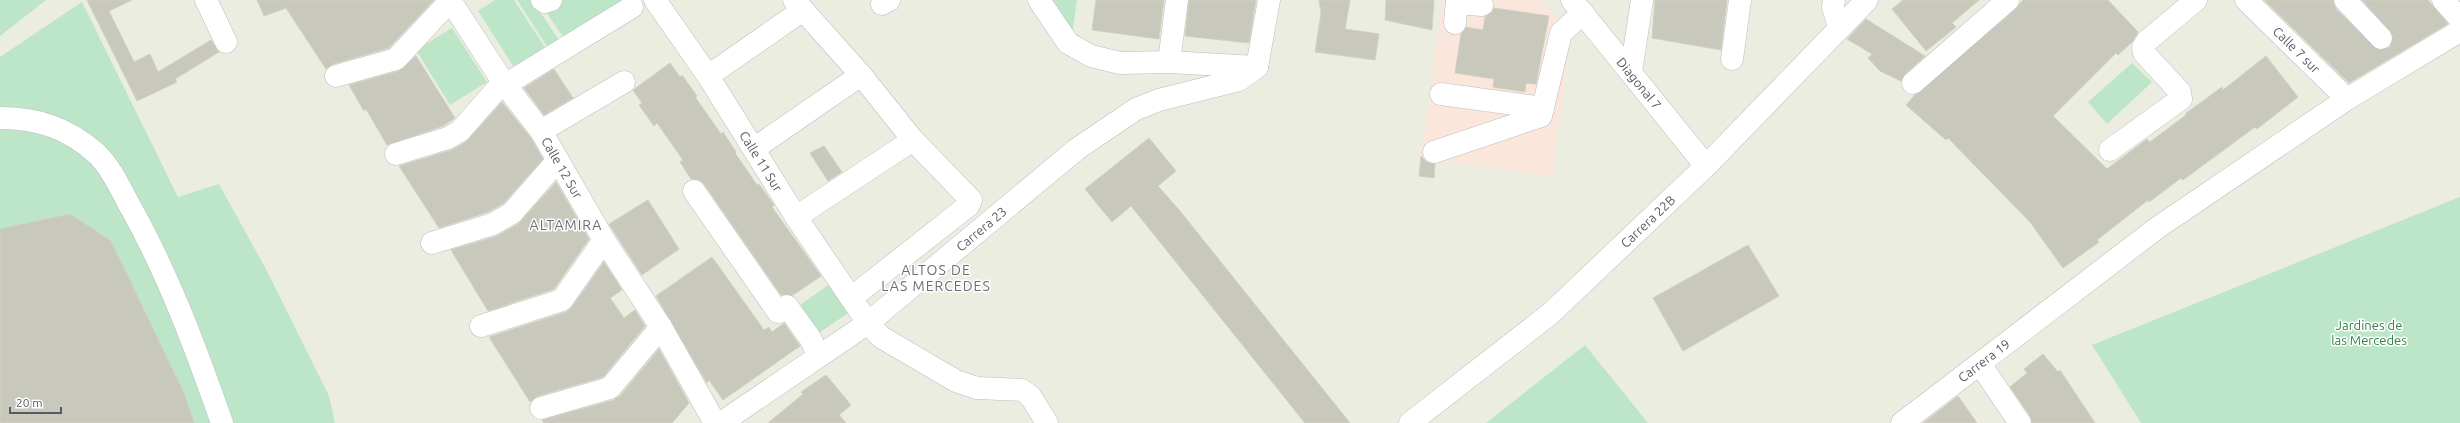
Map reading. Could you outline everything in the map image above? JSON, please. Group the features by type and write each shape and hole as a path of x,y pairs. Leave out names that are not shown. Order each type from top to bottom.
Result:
{"street":[{"path":"206,0 226,42"},
{"path":"542,0 545,2 551,0"},
{"name":"Calle 11 Sur","path":"656,0 755,148 796,217 868,323 881,337 956,381 977,388 1022,390 1031,397 1047,423"},
{"path":"1039,0 1068,44 1090,56 1120,63 1169,62 1257,67 1269,0"},
{"path":"1169,62 1177,0"},
{"path":"1631,72 1642,0"},
{"path":"1732,59 1740,0"},
{"path":"1834,0 1833,7 1840,27"},
{"name":"Carrera 22B","path":"1410,423 1550,314 1706,166 1868,0"},
{"path":"1913,83 2008,0"},
{"path":"2110,150 2181,99 2180,92 2144,53 2143,47 2147,41 2196,0"},
{"name":"Calle 7 sur","path":"2246,0 2347,99"},
{"path":"2345,0 2381,38"},
{"path":"2443,0 2460,19"},
{"path":"336,76 396,59 450,1"},
{"name":"Calle 12 Sur","path":"450,1 504,84 541,131 604,240 661,327 715,423"},
{"path":"708,76 799,5 862,75 913,140 969,196 971,200 969,205 851,298"},
{"path":"1456,9 1482,5"},
{"path":"396,154 448,138 460,131 504,84 632,7"},
{"path":"1434,152 1541,116 1561,33 1578,7"},
{"name":"Diagonal 7","path":"1578,7 1706,166"},
{"name":"Carrera 19","path":"1916,419 1980,364 2157,228 2347,99 2460,31"},
{"name":"Carrera 23","path":"721,423 868,323 1077,149 1136,108 1159,100 1239,80 1257,67"},
{"path":"755,148 862,75"},
{"path":"541,131 624,82"},
{"path":"1442,94 1543,108"},
{"path":"0,118 33,119 60,129 98,155 111,172 149,240 186,322 222,423"},
{"path":"796,217 913,140"},
{"path":"432,243 493,224 512,213 558,160"},
{"path":"694,191 778,312 788,306 810,338 819,356"},
{"path":"481,326 562,300 604,240"},
{"path":"541,408 610,388 661,327"},
{"path":"1980,364 2020,423"}],"shaded area":[{"path":"1443,0 1543,0 1571,38 1552,176 1436,160 1434,179 1418,176"}],"green space":[{"path":"0,0 46,0 0,36"},
{"path":"495,0 514,0 546,49 515,69 478,11"},
{"path":"517,0 532,0 559,40 548,48"},
{"path":"558,0 629,0 566,41 544,9"},
{"path":"1046,0 1077,0 1072,36"},
{"path":"82,2 178,197 219,184 267,271 329,396 335,423 0,423 0,57"},
{"path":"452,28 487,82 450,105 416,50"},
{"path":"2132,63 2152,82 2107,124 2088,102"},
{"name":"Jardines de las Mercedes","path":"2460,197 2460,423 2141,423 2092,345"},
{"path":"834,281 854,309 813,337 793,310"},
{"path":"1585,345 1648,423 1486,423"}],"building":[{"path":"87,0 132,0 109,11 134,62 150,54 158,72 211,40 219,52 175,79 177,82 137,101"},
{"path":"257,0 434,0 389,48 333,64 326,69 286,8 264,16"},
{"path":"1096,0 1164,0 1159,39 1092,30"},
{"path":"1189,0 1256,0 1249,43 1185,36"},
{"path":"1319,0 1350,0 1345,29 1379,34 1375,60 1315,52 1321,13"},
{"path":"1386,0 1434,0 1432,30 1385,20"},
{"path":"1655,0 1727,0 1721,50 1652,38"},
{"path":"1903,0 1979,0 1952,23 1956,27 1926,51 1892,9"},
{"path":"2023,0 2108,0 2138,32 2132,42 2118,55 2116,53 2053,116 2107,169 2147,139 2150,142 2222,87 2223,90 2266,56 2298,97 2257,129 2255,127 2183,180 2181,178 2149,202 2148,200 2097,240 2099,242 2063,268 2030,222 1948,138 1946,140 1906,105 1915,95 2016,9"},
{"path":"2264,0 2333,0 2336,9 2378,50 2390,47 2393,35 2362,0 2428,0 2448,24 2349,83"},
{"path":"1494,8 1549,16 1536,84 1526,83 1525,92 1493,87 1494,79 1455,73 1461,34 1466,27 1483,30 1485,17 1492,12"},
{"path":"1866,19 1925,56 1905,74 1901,81 1880,71 1868,58 1872,54 1847,39"},
{"path":"416,56 455,118 443,126 387,145 366,109 364,111 349,85 399,71"},
{"path":"670,63 680,77 682,75 697,96 695,97 721,134 723,132 736,152 735,153 757,185 759,184 774,205 772,207 821,276 793,295 781,295 704,184 699,180 691,179 680,162 683,160 657,123 654,126 639,105 642,103 633,90"},
{"path":"554,69 573,98 544,115 524,88"},
{"path":"502,102 531,138 543,159 504,203 488,212 439,228 399,166 452,150 466,142"},
{"path":"1149,138 1176,171 1158,186 1180,211 1350,423 1305,423 1131,206 1112,222 1085,189"},
{"path":"824,146 842,172 828,181 810,153"},
{"path":"1421,156 1426,162 1435,164 1434,178 1419,176"},
{"path":"556,182 589,239 554,289 488,311 451,250 497,236 518,224"},
{"path":"648,200 679,249 642,275 609,224"},
{"path":"70,214 111,241 184,393 194,423 0,423 0,229"},
{"path":"1748,245 1779,296 1683,351 1653,298"},
{"path":"712,257 764,330 769,327 772,332 784,323 800,346 723,400 709,380 707,383 656,296"},
{"path":"604,262 622,290 610,298 624,318 635,310 645,326 603,377 538,396 530,402 489,337 566,312 572,307"},
{"path":"659,349 689,403 672,423 544,423 542,420 614,400 620,396"},
{"path":"2043,354 2058,372 2060,370 2095,423 2032,423 2030,416 2010,387 2027,373 2024,369"},
{"path":"826,375 851,405 839,415 846,423 768,423 803,394 801,392"},
{"path":"1958,396 1977,423 1923,423"}],"district":[{"name":"ALTAMIRA","path":"566,225"},
{"name":"ALTOS DE LAS MERCEDES","path":"936,278"}]}
